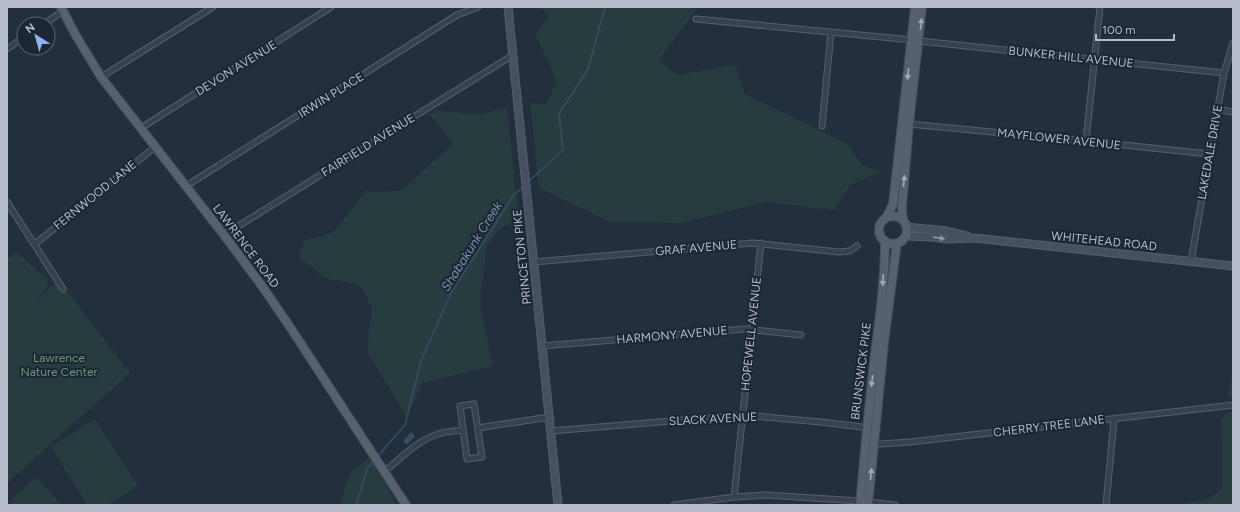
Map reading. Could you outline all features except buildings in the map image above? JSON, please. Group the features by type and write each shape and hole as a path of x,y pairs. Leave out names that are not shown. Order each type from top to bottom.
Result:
{"main road":[{"name":"PRINCETON PIKE","path":"508,7 558,505"},
{"path":"915,7 915,40 902,208 905,236 901,241 892,244 885,241 881,236 880,229 893,204 915,40 922,7"},
{"name":"LAWRENCE ROAD","path":"62,9 81,45 102,77 224,235 280,312 406,505"},
{"path":"886,218 897,216 904,223"},
{"name":"WHITEHEAD ROAD","path":"904,223 947,231 973,238"},
{"name":"WHITEHEAD ROAD","path":"905,236 946,239 973,238 1233,266"},
{"name":"BRUNSWICK PIKE","path":"880,343 885,241"},
{"name":"BRUNSWICK PIKE","path":"864,503 865,439 870,428 880,343 897,243"},
{"name":"BRUNSWICK PIKE","path":"864,503 874,443 870,428"}],"street":[{"path":"102,77 213,7"},
{"name":"DEVON AVENUE","path":"141,128 331,7"},
{"name":"IRWIN PLACE","path":"186,186 457,15 478,7"},
{"path":"1086,141 1100,7"},
{"path":"54,16 62,9"},
{"name":"BUNKER HILL AVENUE","path":"696,19 915,40 1224,73"},
{"path":"822,126 831,32"},
{"path":"7,49 16,43"},
{"name":"LAKEDALE DRIVE","path":"1191,261 1217,109 1224,73 1233,43"},
{"name":"FAIRFIELD AVENUE","path":"224,235 513,56"},
{"path":"1217,109 1233,112"},
{"name":"MAYFLOWER AVENUE","path":"909,124 1209,154"},
{"name":"FERNWOOD LANE","path":"34,244 155,147"},
{"path":"7,202 63,289"},
{"name":"GRAF AVENUE","path":"534,262 761,243 839,252 850,251 857,246"},
{"name":"HOPEWELL AVENUE","path":"734,497 761,243"},
{"name":"HARMONY AVENUE","path":"542,346 737,329 752,329 801,335"},
{"path":"474,404 478,428 482,457 468,459 460,406 474,404"},
{"name":"CHERRY TREE LANE","path":"865,439 874,443 884,444 910,442 1233,404"},
{"name":"SLACK AVENUE","path":"551,431 743,415 870,428"},
{"path":"478,428 549,417"},
{"path":"1106,505 1114,419"},
{"path":"384,472 420,442 439,434 463,430"},
{"path":"674,505 734,497 766,495 895,505"}],"green space":[{"path":"540,7 698,7 659,60 678,75 735,65 745,94 846,143 861,164 881,172 850,185 834,210 766,202 681,223 609,221 539,188 530,103 545,105 557,82 535,33 549,16"},
{"path":"507,107 515,187 520,215 499,230 487,246 480,301 493,366 422,383 407,417 367,352 372,307 360,285 325,278 299,257 304,240 333,233 366,191 383,192 402,190 453,144 430,114 435,110 478,115"},
{"name":"Lawrence Nature Center","path":"16,252 46,278 48,287 32,305 58,280 130,373 7,483 7,259"},
{"path":"1233,370 1233,397 1228,396"},
{"path":"1233,411 1233,505 1176,505 1211,498 1222,489 1221,420 1227,413"},
{"path":"95,419 138,486 108,505 87,505 51,447"},
{"path":"370,457 397,505 341,505 345,486 353,469"},
{"path":"37,477 61,505 12,505 9,501"}],"water":[{"path":"411,432 415,436 407,445 403,441"}],"waterway":[{"name":"Shabakunk Creek","path":"528,182 563,150 559,114 588,69 605,7"},
{"name":"Shabakunk Creek","path":"378,456 405,425 421,361 451,293 513,196 524,186"},
{"name":"Shabakunk Creek","path":"356,505 368,467 374,461"}]}
